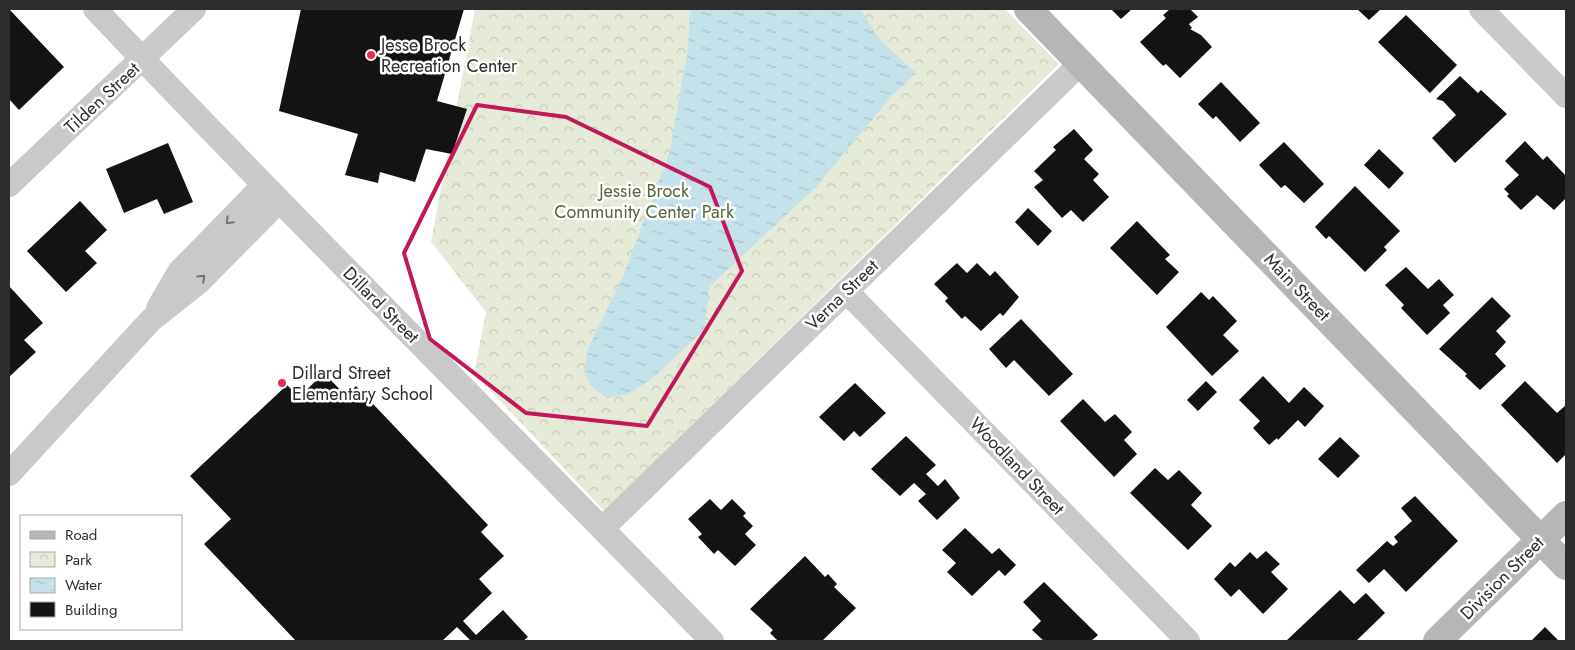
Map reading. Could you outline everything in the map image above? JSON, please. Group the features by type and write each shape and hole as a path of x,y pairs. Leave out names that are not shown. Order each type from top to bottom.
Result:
{"street":[{"name":"Dillard Street","path":"95,9 270,194 603,528 705,639"},
{"name":"Tilden Street","path":"9,185 194,9"},
{"name":"Main Street","path":"1028,9 1566,566"},
{"path":"1481,9 1566,96"},
{"name":"Verna Street","path":"603,528 1081,63"},
{"path":"9,474 151,320 179,272 270,194"},
{"name":"Woodland Street","path":"846,291 1188,641"},
{"name":"Division Street","path":"1437,641 1566,514"}],"highlighted area":[{"path":"477,105 566,117 710,187 742,271 647,426 526,413 430,339 404,253"}],"green space":[{"name":"Jessie Brock Community Center Park","path":"475,9 1005,9 1059,64 604,511 474,373 486,312 431,242"}],"water":[{"path":"690,9 860,9 880,40 916,73 890,98 816,187 709,287 705,329 654,377 629,394 607,398 591,386 584,371 588,349 624,274 670,151 688,49"}],"building":[{"path":"9,9 64,67 19,110 9,99"},
{"name":"Jesse Brock Recreation Center","path":"301,9 464,9 437,101 467,109 452,154 426,149 415,182 380,172 378,183 345,175 358,134 279,111"},
{"path":"1111,9 1132,9 1121,19"},
{"path":"1170,9 1190,9 1198,17 1189,24 1192,28 1190,29 1201,35 1212,47 1180,78 1166,64 1163,66 1140,42 1166,18 1163,15"},
{"path":"1357,9 1381,9 1369,20"},
{"path":"1406,15 1457,65 1430,93 1378,42"},
{"path":"1460,76 1478,93 1481,90 1507,114 1455,163 1432,138 1456,115 1443,101 1436,99"},
{"path":"1221,82 1260,123 1240,142 1216,116 1213,119 1198,104"},
{"path":"1074,129 1093,150 1084,159 1099,174 1093,180 1109,197 1083,222 1071,210 1062,218 1034,187 1043,180 1034,171 1056,150 1053,147"},
{"path":"1525,141 1543,160 1547,156 1566,176 1566,198 1554,210 1537,195 1521,210 1507,196 1509,194 1504,189 1519,175 1505,161"},
{"path":"1284,142 1324,184 1304,203 1285,185 1281,188 1259,165"},
{"path":"168,143 193,202 164,214 157,199 124,213 106,169"},
{"path":"1379,149 1404,173 1389,189 1364,165"},
{"path":"1355,186 1400,231 1384,247 1387,250 1365,272 1329,236 1326,239 1315,227"},
{"path":"80,201 107,230 85,251 97,263 66,292 27,251"},
{"path":"1028,208 1052,231 1038,246 1015,222"},
{"path":"1137,221 1170,255 1165,259 1179,272 1157,295 1110,248"},
{"path":"957,263 967,273 977,263 990,276 995,271 1019,297 1003,316 1000,313 981,331 965,316 962,319 945,301 948,298 934,284"},
{"path":"1406,267 1428,289 1439,279 1454,295 1443,305 1450,313 1427,335 1401,308 1404,305 1385,285"},
{"path":"9,286 43,323 24,340 36,352 9,377"},
{"path":"1201,292 1209,300 1213,296 1237,321 1223,335 1239,351 1212,376 1166,327"},
{"path":"1492,297 1511,316 1496,331 1506,342 1495,354 1506,366 1480,390 1465,376 1467,374 1439,349"},
{"path":"1021,319 1073,374 1049,396 1014,360 1006,368 989,349"},
{"name":"Dillard Street Elementary School","path":"324,373 346,396 356,386 488,525 481,532 504,556 479,579 492,593 463,621 476,635 503,610 528,637 523,641 471,641 457,627 442,641 296,641 204,544 231,519 190,476 287,385 299,397"},
{"path":"1263,376 1289,403 1304,387 1324,406 1305,427 1298,420 1278,440 1277,438 1269,445 1253,428 1260,421 1239,400"},
{"path":"1206,381 1217,392 1198,411 1187,400"},
{"path":"1525,381 1557,413 1566,405 1566,454 1557,463 1501,405"},
{"path":"855,383 886,413 860,437 854,431 844,441 819,417"},
{"path":"1083,399 1105,422 1115,414 1132,432 1124,440 1137,454 1114,477 1060,421"},
{"path":"906,436 936,465 926,474 938,486 945,479 960,498 937,520 918,501 926,494 914,483 900,496 871,469"},
{"path":"1340,437 1360,456 1338,478 1318,459"},
{"path":"1155,468 1168,480 1179,470 1202,493 1191,505 1212,526 1188,550 1130,493"},
{"path":"1415,496 1458,541 1406,592 1384,569 1369,583 1356,570 1387,541 1393,546 1398,542 1394,537 1412,521 1401,508"},
{"path":"710,499 721,510 732,499 746,513 743,516 753,526 745,534 756,545 735,566 718,550 714,554 698,537 702,534 688,519"},
{"path":"965,528 992,554 999,548 1016,565 1005,576 999,570 972,596 947,572 956,563 942,550"},
{"path":"1266,551 1280,564 1271,572 1288,589 1263,614 1239,589 1231,597 1214,579 1230,562 1235,567 1250,552 1257,559"},
{"path":"805,556 825,577 828,574 837,584 834,587 856,608 822,641 778,641 770,633 773,630 750,609"},
{"path":"1044,582 1098,635 1091,641 1044,641 1032,630 1041,621 1023,602"},
{"path":"1340,590 1354,604 1366,593 1385,613 1356,641 1286,641"},
{"path":"1545,627 1559,641 1531,641"}],"place":[{"name":"Jesse Brock Recreation Center","path":"371,55"},
{"name":"Dillard Street Elementary School","path":"282,383"}]}
